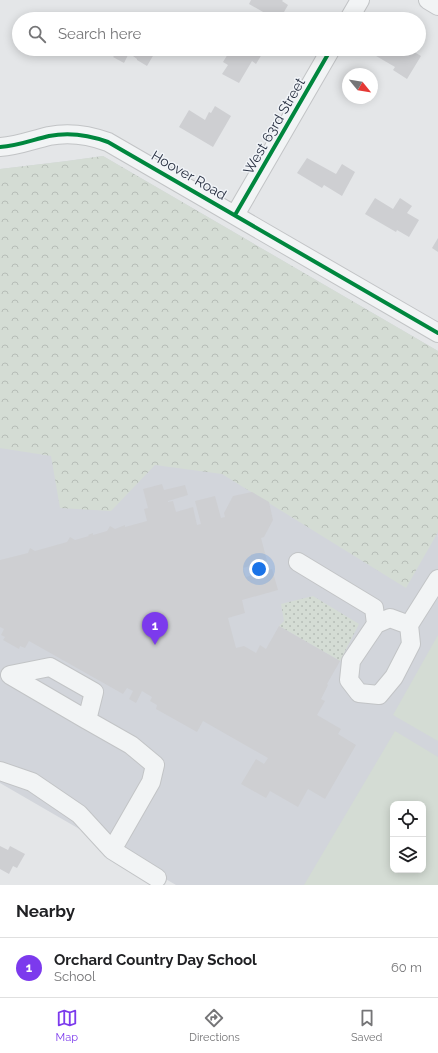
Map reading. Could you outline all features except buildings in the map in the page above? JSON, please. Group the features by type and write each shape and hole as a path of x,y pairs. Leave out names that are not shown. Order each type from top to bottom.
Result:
{"street":[{"path":"352,12 360,0"},
{"path":"428,0 438,6"},
{"name":"West 63rd Street","path":"235,215 327,56"},
{"name":"Hoover Road","path":"0,147 19,145 50,136 63,134 95,137 119,147 438,333"},
{"path":"298,562 374,608 376,624"},
{"path":"409,625 390,618 376,624 350,661 349,680 359,693 379,695 394,677 411,644 409,625 438,579"},
{"path":"3,674 50,667 94,692 87,720"},
{"path":"3,674 131,745 155,765 151,782 112,850"},
{"path":"0,771 32,782 79,814 112,850 160,883"}],"shaded area":[{"path":"103,156 438,351 438,885 176,885 0,783 0,169"}],"green space":[{"path":"103,156 438,351 438,532 406,588 222,474 155,465 111,511 60,508 51,456 0,448 0,169"},
{"path":"313,596 359,624 340,661 279,626 284,621 281,604"},
{"path":"438,635 438,741 393,715"},
{"path":"395,731 438,757 438,885 304,885"}],"cycle path":[{"path":"235,215 327,56"},
{"path":"0,147 64,134 86,136 108,142 438,333"}],"place":[{"name":"Orchard Country Day School","path":"155,645"}]}
